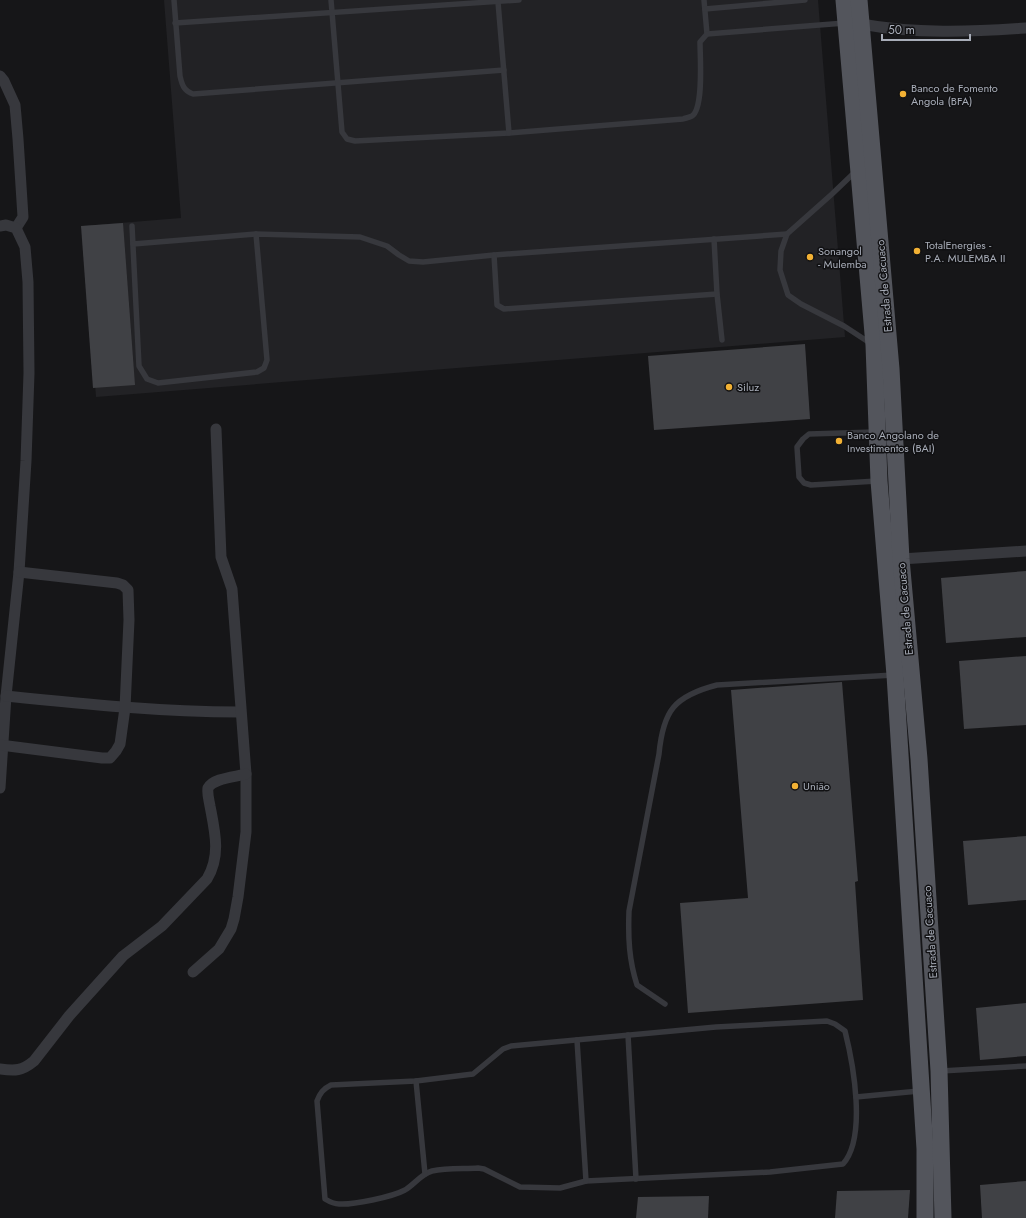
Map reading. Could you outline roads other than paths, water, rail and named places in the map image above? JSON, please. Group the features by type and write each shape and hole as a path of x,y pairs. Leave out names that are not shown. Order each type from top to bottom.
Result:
{"main road":[{"name":"Estrada de Cacuaco","path":"844,0 854,23 891,369 900,559 919,759 939,1071 943,1218"},
{"name":"Estrada de Cacuaco","path":"859,0 854,23 858,169 874,345 879,481 895,674 925,1149 925,1218"}],"street":[{"path":"854,23 883,28 934,31 982,31 1026,28"},
{"path":"0,76 15,104 16,111 23,217 16,228"},
{"path":"0,226 6,225 16,228 25,247 28,282 29,373 20,572 6,696 0,788"},
{"path":"193,972 219,949 231,929 234,919 245,849 246,774 240,712 232,589 221,557 216,429"},
{"path":"900,559 1026,551"},
{"path":"2,745 110,758 120,744 125,708 129,620 128,590 123,585 117,583 20,572"},
{"path":"6,696 125,708 172,711 240,712"},
{"path":"0,1069 14,1071 28,1067 69,1016 124,956 162,926 207,879 212,871 217,846 208,788 209,785 216,781 246,774"}],"lane":[{"path":"174,0 180,76 182,86 192,94 504,70"},
{"path":"332,0 342,132 347,139 355,141 509,133 683,119 693,115 698,107 700,96 700,42 708,34 854,23"},
{"path":"175,23 519,0"},
{"path":"704,0 708,34"},
{"path":"705,9 805,0"},
{"path":"498,2 509,133"},
{"path":"858,169 787,234 780,251 780,270 788,295 801,304 844,326 874,345"},
{"path":"132,226 139,366 147,380 158,383 257,372 264,368 267,360 256,234"},
{"path":"133,244 256,234 360,237 387,246 409,260 423,262 714,238 787,234"},
{"path":"714,238 717,294 722,340"},
{"path":"494,255 497,305 504,309 717,294"},
{"path":"877,432 809,434 797,447 799,477 804,483 811,485 879,481"},
{"path":"664,1004 637,986 630,957 628,931 629,911 659,754 661,736 664,722 669,713 675,705 684,698 706,688 717,685 895,674"},
{"path":"827,1021 835,1024 845,1031 856,1097 856,1124 848,1159 843,1164 770,1172 586,1181 560,1188 520,1187 484,1169 478,1168 433,1171 424,1174 405,1190 395,1194 352,1204 331,1203 325,1199 317,1101 324,1088 331,1085 416,1081 473,1074 503,1049 511,1046 577,1040 716,1027 827,1021"},
{"path":"628,1035 636,1179"},
{"path":"577,1040 586,1181"},
{"path":"939,1071 1026,1066"},
{"path":"416,1081 424,1174"},
{"path":"856,1097 921,1090"}],"place":[{"name":"Banco de Fomento Angola (BFA)","path":"903,94"},
{"name":"TotalEnergies - P.A. MULEMBA II","path":"917,251"},
{"name":"Sonangol - Mulemba","path":"810,257"},
{"name":"Siluz","path":"729,387"},
{"name":"Banco Angolano de Investimentos (BAI)","path":"839,441"},
{"name":"União","path":"795,786"}]}
